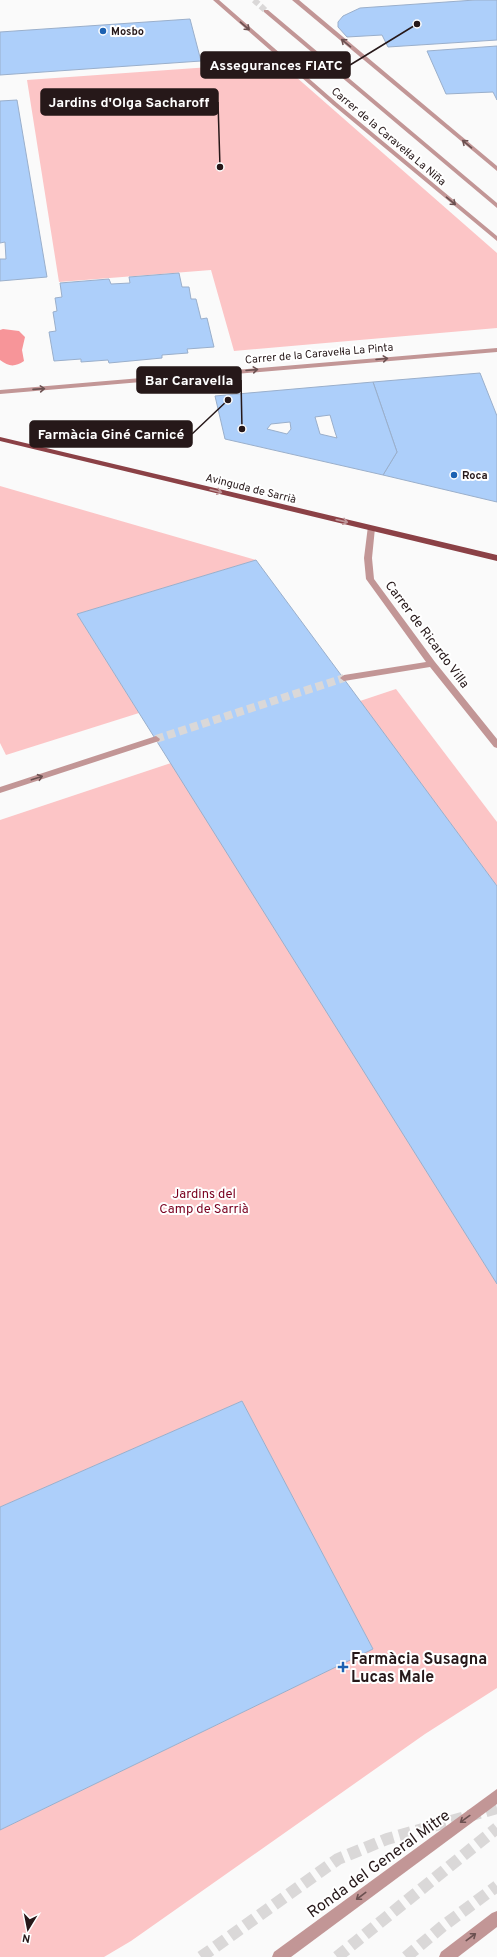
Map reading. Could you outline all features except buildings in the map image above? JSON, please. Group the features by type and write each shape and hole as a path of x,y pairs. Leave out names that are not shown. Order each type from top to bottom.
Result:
{"main road":[{"name":"Avinguda de Sarrià","path":"0,439 497,558"}],"street":[{"name":"Carrer de la Caravel·la La Niña","path":"216,0 335,104 497,240"},
{"path":"295,0 497,169"},
{"name":"Carrer de la Caravel·la La Niña","path":"266,11 497,206"},
{"name":"Carrer de la Caravel·la La Pinta","path":"0,392 497,350"},
{"name":"Carrer de Ricardo Villa","path":"371,528 368,558 370,578 432,664 497,745"},
{"path":"344,678 432,664"},
{"path":"0,790 156,739"},
{"name":"Ronda del General Mitre","path":"279,1957 497,1796"},
{"path":"446,1957 497,1918"}],"green space":[{"path":"279,62 497,253 497,328 234,351 211,270 59,282 27,80"},
{"path":"0,486 256,560 77,614 139,713 6,755 0,743"},
{"path":"396,689 497,822 497,886 360,701"},
{"name":"Jardins del Camp de Sarrià","path":"171,763 497,1284 497,1688 425,1734 131,1941 104,1957 0,1957 0,1830 373,1649 242,1401 0,1507 0,820"}],"shaded area":[{"path":"0,330 19,331 25,337 22,350 24,361 21,363 9,365 0,360"}],"tunnel":[{"path":"254,0 266,11"},
{"path":"156,739 344,678"},
{"path":"201,1957 338,1859 387,1839 497,1808"},
{"path":"337,1957 497,1828"},
{"path":"406,1957 443,1926 497,1886"}],"place":[{"name":"Assegurances FIATC","path":"417,24"},
{"name":"Mosbo","path":"103,31"},
{"name":"Jardins d'Olga Sacharoff","path":"220,167"},
{"name":"Farmàcia Giné Carnicé","path":"228,400"},
{"name":"Bar Caravella","path":"242,429"},
{"name":"Roca","path":"454,475"},
{"name":"Farmàcia Susagna Lucas Male","path":"343,1667"}]}
